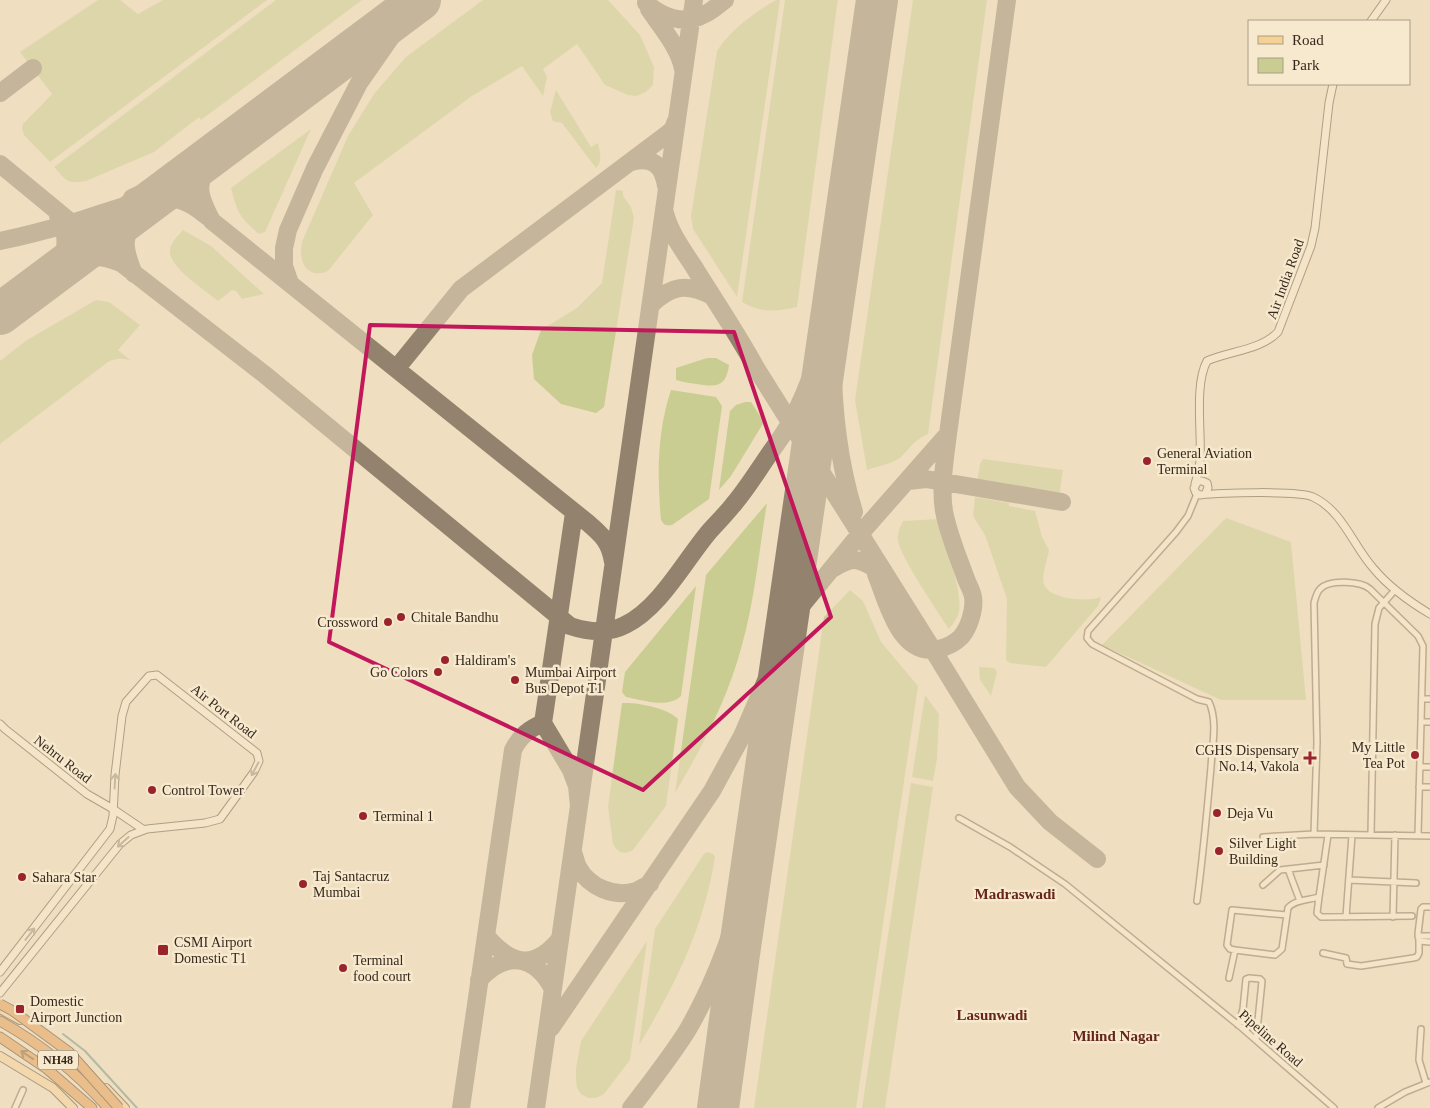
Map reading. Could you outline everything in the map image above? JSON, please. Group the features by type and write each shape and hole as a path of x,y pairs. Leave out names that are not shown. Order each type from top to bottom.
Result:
{"highway":[{"path":"0,1004 13,1011 69,1052 119,1108"},
{"name":"NH48","path":"0,1021 55,1057 96,1094 108,1108"},
{"name":"NH48","path":"0,1038 47,1069 92,1108"}],"main road":[{"path":"0,1009 21,1020 62,1051 114,1095 125,1108"},
{"path":"2,1059 53,1088 73,1108"}],"street":[{"path":"1373,20 1386,0"},
{"name":"Air India Road","path":"1201,494 1194,488 1200,463 1200,385 1204,367 1207,361 1263,343 1272,338 1282,326 1311,246 1315,228 1333,85"},
{"name":"Air India Road","path":"1200,463 1207,485"},
{"path":"1195,484 1202,480 1207,485 1232,493"},
{"path":"1197,901 1206,831 1213,740 1213,710 1209,702 1196,698 1092,644 1087,638 1088,632 1176,532 1201,494 1208,490 1207,485"},
{"path":"1201,494 1296,494 1312,496 1334,513 1373,568 1395,590 1430,614"},
{"path":"1314,834 1318,742 1314,603 1320,589 1325,585 1354,583 1367,586 1422,641 1418,836"},
{"path":"1371,835 1375,624 1376,614 1383,602 1395,590"},
{"path":"1423,656 1430,656"},
{"name":"Air Port Road","path":"0,972 110,829 114,809 115,775 122,716 126,702 149,676 157,674 257,753 259,761 254,772 220,819 205,823 144,830 131,835 120,844 0,994"},
{"path":"1422,699 1430,700"},
{"path":"1421,722 1430,722"},
{"name":"Nehru Road","path":"0,724 87,794 114,809"},
{"path":"1420,767 1430,767"},
{"path":"1419,787 1430,787"},
{"path":"114,809 144,830"},
{"name":"Pipeline Road","path":"959,818 1010,846 1065,884 1192,987 1241,1024 1256,1040 1334,1108"},
{"path":"1263,837 1314,834 1430,836"},
{"path":"1328,835 1318,916 1324,918 1412,916"},
{"path":"1346,917 1352,835"},
{"path":"1393,917 1394,835"},
{"path":"1263,885 1276,873 1288,869 1324,866"},
{"path":"1288,869 1300,902"},
{"path":"1349,880 1416,883"},
{"path":"1287,915 1232,910 1228,945 1230,949 1275,955 1279,953 1282,949 1290,905 1319,898"},
{"path":"1324,952 1346,958 1347,964 1361,966 1417,957 1419,953 1418,939 1421,909 1423,907 1430,907"},
{"path":"1418,939 1430,936"},
{"path":"1418,939 1430,942"},
{"path":"1229,978 1235,950"},
{"path":"1256,1040 1257,1031 1262,981 1249,978 1246,979 1241,1024 1257,1031"},
{"path":"1378,1108 1428,1083 1418,1057 1421,1029"},
{"path":"15,1108 23,1090"}],"highlighted area":[{"path":"370,325 734,332 831,617 643,790 329,642"}],"green space":[{"path":"98,0 120,0 138,14 163,0 267,0 50,162 24,135 22,128 23,124 52,94 20,52"},
{"path":"276,0 362,0 201,120 199,117 154,152 80,182 67,180 54,167"},
{"path":"483,0 608,0 640,35 654,67 653,85 646,92 636,96 628,95 605,85 577,44 543,69 547,77 543,96 522,66 472,96 354,183 373,215 328,271 314,273 309,271 305,267 301,256 302,242 348,136 374,94 406,57"},
{"path":"776,0 780,0 737,297 693,229 691,216 717,51 728,36 744,22"},
{"path":"785,0 838,0 797,307 783,310 762,310 742,302"},
{"path":"913,0 987,0 928,434 916,441 901,457 867,470 855,400"},
{"path":"556,90 591,147 598,143 600,159 596,168 562,123 553,121 550,112"},
{"path":"311,129 265,232 259,234 240,214 231,188"},
{"path":"616,190 623,191 623,196 631,207 634,218 604,407 596,413 561,404 534,379 532,355 541,330 577,308 602,283"},
{"path":"183,230 211,246 264,294 242,299 236,291 232,290 218,301 197,285 181,271 171,257 170,250 172,244"},
{"path":"96,300 109,302 140,325 118,350 130,360 119,359 108,362 0,444 0,361 27,340"},
{"path":"707,358 716,358 729,365 728,373 722,382 709,386 676,380 676,368"},
{"path":"671,390 716,397 722,406 709,499 672,525 668,525 664,524 661,520 659,454 666,406"},
{"path":"751,402 764,422 731,476 719,490 730,411 736,405"},
{"path":"983,459 1063,470 1059,497 977,483 980,464"},
{"path":"975,497 1009,503 1009,506 1035,511 1042,537 1049,550 1043,576 1047,589 1053,593 1070,598 1095,599 1101,597 1098,606 1046,667 1010,663 1006,660 1007,599 985,535 973,516"},
{"path":"767,503 750,610 730,684 714,721 675,793 706,575"},
{"path":"1226,518 1291,542 1306,700 1221,700 1102,645"},
{"path":"939,519 953,566 960,603 958,615 949,629 905,558 898,540 898,532 903,521"},
{"path":"696,586 681,696 675,700 662,703 626,697 622,692 625,672"},
{"path":"850,590 863,601 881,642 918,686 856,1108 754,1108 824,617"},
{"path":"979,667 994,668 997,672 991,696 980,680"},
{"path":"925,695 939,714 937,759 933,781 912,777"},
{"path":"622,703 652,706 678,719 666,806 633,850 624,853 619,851 613,844 608,807"},
{"path":"911,783 933,787 885,1108 862,1108"},
{"path":"707,852 715,857 704,908 696,932 665,1001 639,1045 655,929"},
{"path":"647,941 630,1060 604,1094 596,1098 588,1098 581,1094 577,1088 576,1080 576,1068 581,1041"}],"waterway":[{"path":"63,1034 85,1051 137,1108"}],"taxiway":[{"path":"579,806 694,0"},
{"path":"646,3 666,16 689,19 708,13 725,0"},
{"path":"786,633 797,611 860,534 948,434 1007,0"},
{"path":"290,283 284,266 284,248 288,230 315,168 359,83 414,4"},
{"path":"649,9 674,45 683,69"},
{"path":"0,93 33,68"},
{"path":"396,369 461,289 666,135 673,129 676,121"},
{"path":"132,198 175,178 210,157"},
{"path":"211,157 203,175 200,189 203,203 212,221 588,523 605,540 610,549 613,562"},
{"path":"631,162 638,160 651,161 659,168 666,186"},
{"path":"0,164 96,243"},
{"path":"0,241 150,200 180,200 193,206 208,217"},
{"path":"665,213 677,241 1017,787 1050,822 1097,859"},
{"path":"134,214 126,238 126,250 134,274"},
{"path":"58,216 62,223 66,243 58,271"},
{"path":"78,229 96,233 114,229"},
{"path":"70,263 83,258 95,257 107,258 121,263 264,374 570,626 598,631 612,630 625,625 649,608 660,597 708,533 747,487 786,430 805,392 826,331 834,300"},
{"path":"651,305 665,293 680,288 695,289 712,296"},
{"path":"833,330 836,422 843,467 854,512"},
{"path":"876,574 896,625 913,644 925,649 938,649 953,643 967,629 971,618 973,597 950,535 943,502 944,463 948,434"},
{"path":"908,481 926,479 1062,502"},
{"path":"536,1108 579,806 577,786 571,770 543,723 574,513"},
{"path":"834,568 854,560 874,568"},
{"path":"551,1028 712,791 742,736 771,669 786,620"},
{"path":"461,1108 513,750 525,734 543,723"},
{"path":"573,852 577,865 583,874 595,885 603,889 611,892 628,893 650,884"},
{"path":"631,1108 674,1051 698,1011 726,948 753,861"},
{"path":"486,936 504,953 523,960 532,960 541,956 560,939"},
{"path":"479,980 489,970 499,964 519,960 529,963 538,969 553,989"}],"runway":[{"path":"0,314 420,0"},
{"path":"718,1108 877,0"}],"place":[{"name":"General Aviation Terminal","path":"1147,461"},
{"name":"Chitale Bandhu","path":"401,617"},
{"name":"Crossword","path":"388,622"},
{"name":"Haldiram's","path":"445,660"},
{"name":"Go Colors","path":"438,672"},
{"name":"Mumbai Airport Bus Depot T1","path":"515,680"},
{"name":"My Little Tea Pot","path":"1415,755"},
{"name":"CGHS Dispensary No.14, Vakola","path":"1310,758"},
{"name":"Control Tower","path":"152,790"},
{"name":"Deja Vu","path":"1217,813"},
{"name":"Terminal 1","path":"363,816"},
{"name":"Silver Light Building","path":"1219,851"},
{"name":"Sahara Star","path":"22,877"},
{"name":"Taj Santacruz Mumbai","path":"303,884"},
{"name":"CSMI Airport Domestic T1","path":"163,950"},
{"name":"Terminal food court","path":"343,968"},
{"name":"Domestic Airport Junction","path":"20,1009"}],"district":[{"name":"Madraswadi","path":"1015,894"},
{"name":"Lasunwadi","path":"992,1015"},
{"name":"Milind Nagar","path":"1116,1036"}]}
